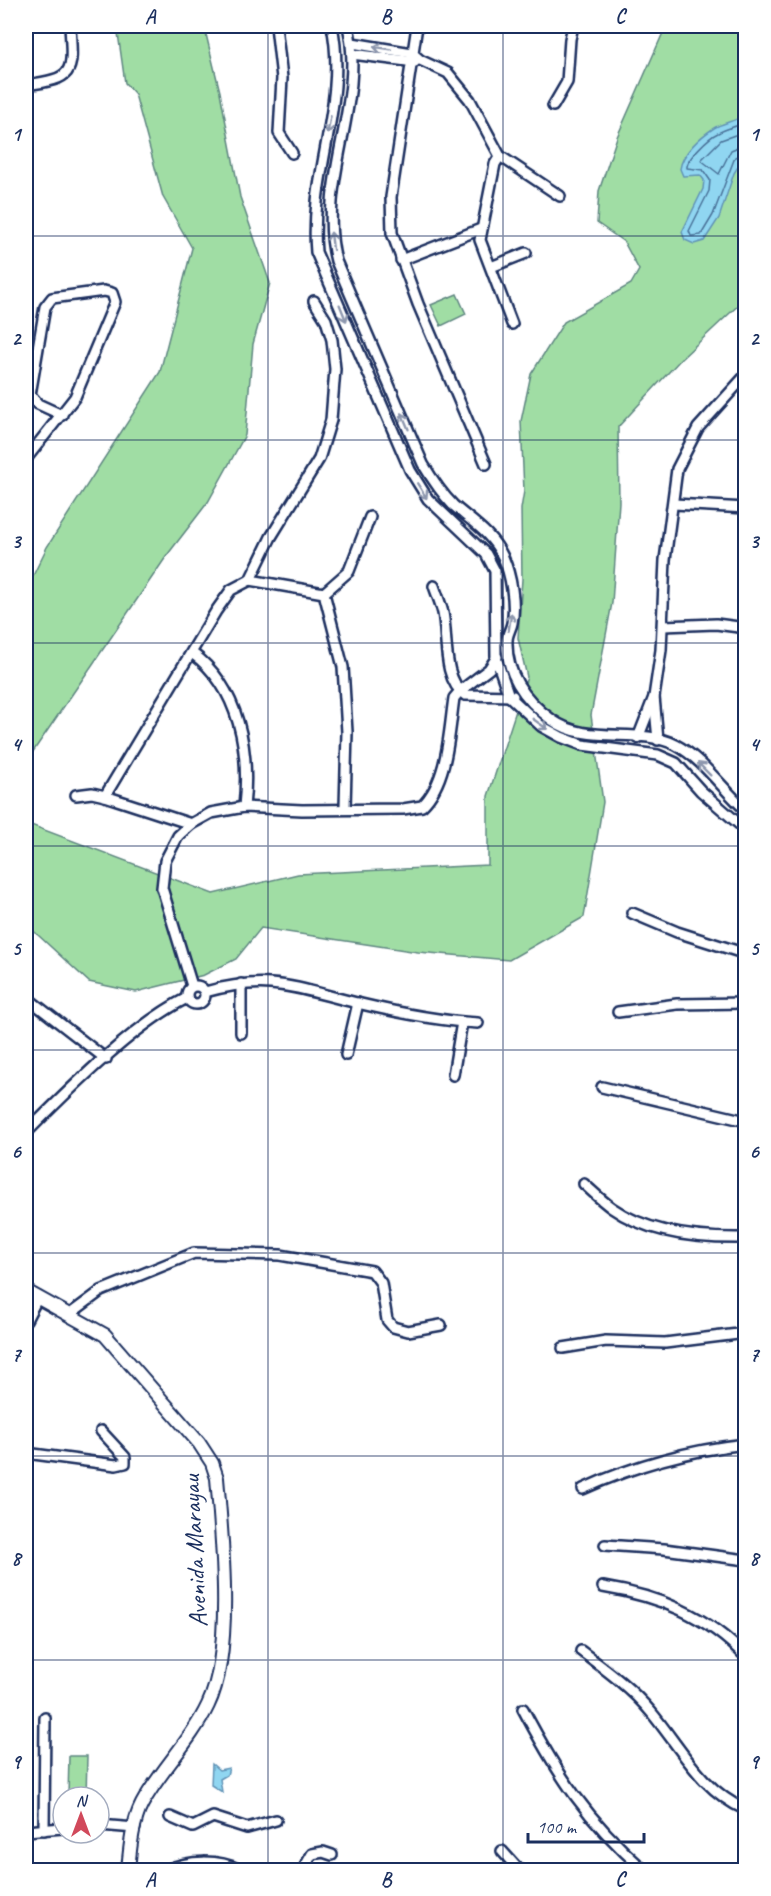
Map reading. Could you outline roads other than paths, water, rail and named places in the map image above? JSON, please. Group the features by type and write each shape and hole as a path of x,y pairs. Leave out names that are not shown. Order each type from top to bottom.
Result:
{"street":[{"path":"26,85 57,81 65,76 70,68 70,26"},
{"path":"276,26 282,78 279,133 292,153"},
{"path":"332,26 337,65 334,97 317,188 314,229 316,252 410,470 428,499 486,554 495,571 496,658 509,696 541,726 561,737 582,744 658,755 669,759 676,763 708,797 746,830"},
{"path":"348,26 352,54 334,185 331,242 336,261 430,477 453,505 489,536 502,556 511,583 512,622 507,637 508,651 512,670 525,696 551,719 571,730 658,740 676,745 746,810"},
{"path":"417,26 390,217 392,233 401,260 486,464"},
{"path":"553,106 567,82 573,26"},
{"path":"352,43 414,58 438,67 458,82 500,156 560,196"},
{"path":"352,54 414,58"},
{"path":"334,97 347,99"},
{"path":"500,156 495,164 480,240 512,324"},
{"path":"401,260 481,229"},
{"path":"491,267 526,253"},
{"path":"26,459 62,415 75,397 115,302 112,293 104,291 52,298 45,306 30,395 38,404 62,415"},
{"path":"105,796 231,590 250,580 272,537 319,459 331,420 335,369 332,340 326,320 314,301"},
{"path":"658,740 654,697 663,626 665,560 677,469 698,428 744,379"},
{"path":"374,386 387,380"},
{"path":"674,504 746,508"},
{"path":"324,593 349,571 370,517"},
{"path":"250,580 324,593"},
{"path":"434,586 443,614 451,670 460,691 465,694 525,696"},
{"path":"324,593 343,667 347,732 345,807"},
{"path":"663,626 716,624 746,628"},
{"path":"192,986 162,888 165,861 178,836 191,824 211,813 244,807 302,810 345,807 403,809 422,806 428,800 439,775 454,698 489,669 496,658 508,651"},
{"path":"192,653 218,678 238,719 248,775 244,807"},
{"path":"638,738 654,697"},
{"path":"708,797 722,788"},
{"path":"75,795 92,793 105,796 191,824"},
{"path":"724,812 734,800"},
{"path":"632,914 677,932 746,954"},
{"path":"205,992 254,982 283,983 358,1003 478,1023"},
{"path":"241,984 241,1033"},
{"path":"192,986 200,986 205,992 204,999 199,1004 192,1004 187,998 187,991 192,986"},
{"path":"26,997 106,1059"},
{"path":"26,1131 106,1059 170,1007 187,998"},
{"path":"346,1055 358,1003"},
{"path":"618,1012 677,1004 746,1003"},
{"path":"453,1075 462,1022"},
{"path":"602,1086 746,1121"},
{"path":"584,1184 613,1209 657,1228 712,1239 746,1238"},
{"path":"70,1314 101,1291 194,1253 280,1255 372,1271 381,1283 387,1320 393,1327 408,1331 441,1325"},
{"name":"Avenida Marayau","path":"26,1290 105,1335 199,1443 212,1463 217,1478 223,1599 219,1666 210,1702 195,1729 142,1804 135,1828 128,1870"},
{"path":"26,1320 38,1297"},
{"path":"563,1348 606,1341 665,1343 746,1333"},
{"path":"26,1453 116,1465 125,1463 125,1457 101,1431"},
{"path":"583,1489 620,1472 666,1459 746,1444"},
{"path":"605,1545 664,1549 746,1560"},
{"path":"603,1587 642,1593 684,1610 723,1636 746,1657"},
{"path":"581,1651 628,1687 644,1704 699,1776 731,1803 746,1810"},
{"path":"523,1709 553,1765 578,1803 615,1844 644,1870"},
{"path":"44,1830 45,1718"},
{"path":"170,1817 193,1827 213,1817 247,1828 276,1820"},
{"path":"111,1826 135,1828"},
{"path":"26,1831 51,1829"},
{"path":"502,1851 519,1870"},
{"path":"303,1870 312,1854 323,1852 332,1855"},
{"path":"166,1870 185,1865 219,1862 240,1870"}],"water":[{"path":"745,115 745,156 734,173 719,218 704,241 694,244 685,240 682,232 703,189 704,180 700,175 683,176 680,169 681,163 692,146 717,126"},
{"path":"212,1764 219,1770 229,1768 227,1775 220,1779 222,1792 211,1785"}]}
